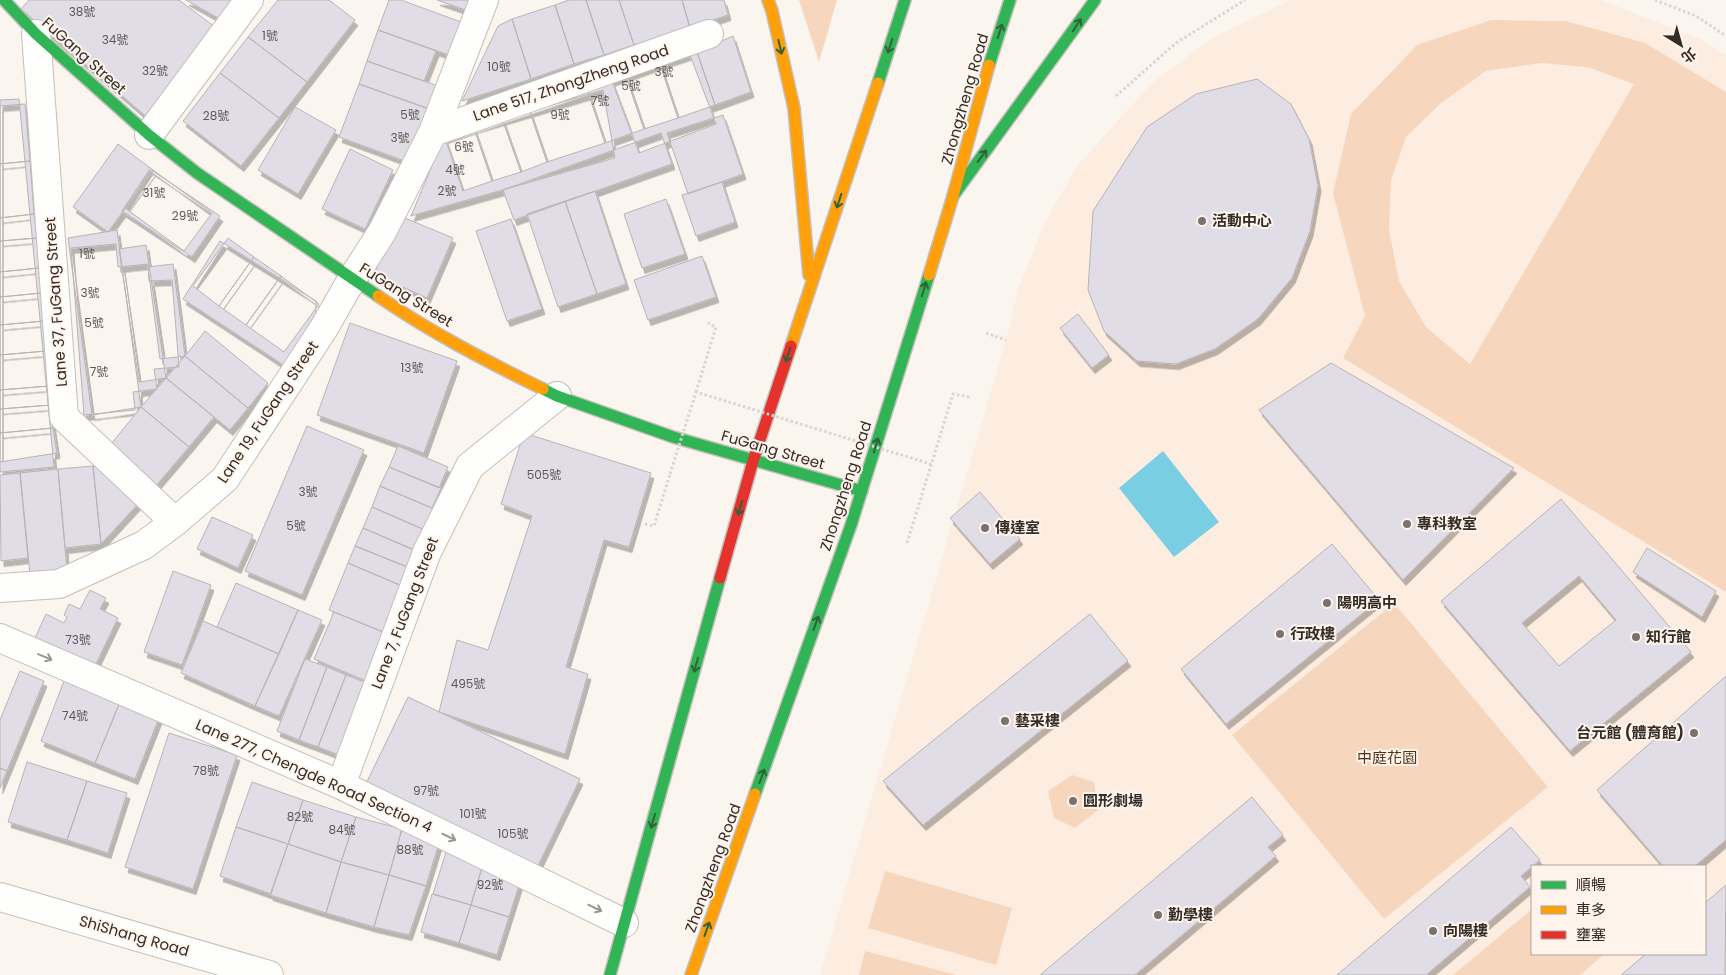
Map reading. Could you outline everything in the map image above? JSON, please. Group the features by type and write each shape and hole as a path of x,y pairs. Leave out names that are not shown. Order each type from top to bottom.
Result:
{"main road":[{"name":"FuGang Street","path":"4,0 36,34 149,135 198,173 398,310 476,356 557,396 673,437 862,491"},
{"path":"768,0 794,108 810,286"},
{"path":"610,975 753,461 905,0"},
{"name":"Zhongzheng Road","path":"691,975 862,491 953,196 983,85 1010,0"},
{"path":"953,196 1095,0"}],"street":[{"path":"149,135 249,0"},
{"name":"Lane 19, FuGang Street","path":"0,588 59,584 144,545 175,522 225,479 324,328 382,232 433,132 484,0"},
{"name":"Lane 37, FuGang Street","path":"36,34 64,417 175,522"},
{"name":"Lane 517, ZhongZheng Road","path":"433,132 709,34"},
{"name":"Lane 7, FuGang Street","path":"341,785 427,552 470,466 557,396"},
{"name":"Lane 277, Chengde Road Section 4","path":"0,638 341,785 624,923"},
{"name":"ShiShang Road","path":"0,897 268,975"}],"path":[{"path":"1116,96 1176,43 1245,0"},
{"path":"1654,0 1696,16 1726,36"},
{"path":"645,524 654,526 716,327 708,324"},
{"path":"986,333 1006,340"},
{"path":"696,392 931,464"},
{"path":"907,543 953,394 970,398"}],"shaded area":[{"name":"陽明高中","path":"1290,0 1601,0 1700,39 1726,55 1726,975 820,975 1006,340 1018,290 1044,224 1077,166 1153,82 1211,39"}],"green space":[{"path":"799,0 837,0 819,62"},
{"path":"1491,20 1566,21 1645,43 1726,92 1726,592 1343,358 1365,316 1333,193 1351,114 1417,45","holes":["1541,63 1587,67 1634,84 1470,364 1426,327 1399,281 1389,229 1391,180 1406,137 1441,103 1486,71"]},
{"name":"中庭花園","path":"1394,603 1548,787 1384,919 1232,735"},
{"name":"圓形劇場","path":"1072,775 1094,782 1098,810 1075,828 1054,818 1048,791"},
{"path":"885,871 1012,908 996,965 868,928"},
{"path":"1531,910 1531,955 1604,955 1580,975 1453,975"},
{"path":"865,951 957,975 859,975"}],"water":[{"path":"1163,451 1219,522 1174,557 1119,488"}],"building":[{"path":"29,0 179,0 219,30 149,119 21,9"},
{"path":"186,0 244,0 229,24"},
{"path":"278,0 329,0 355,20 307,82 248,37"},
{"path":"389,0 401,0 461,22 449,55 378,30"},
{"path":"437,0 472,0 468,11"},
{"path":"569,0 586,0 604,55 574,64 555,5"},
{"path":"586,0 619,0 634,45 604,55"},
{"path":"619,0 682,0 690,28 634,45"},
{"path":"682,0 724,0 728,15 690,28"},
{"path":"555,5 574,64 531,79 512,19"},
{"path":"512,19 531,79 462,101 498,26"},
{"path":"378,30 436,51 424,81 367,61"},
{"path":"733,36 751,92 715,105 697,52"},
{"path":"248,37 307,82 279,118 220,73"},
{"path":"687,47 716,124 639,153 610,76"},
{"path":"697,52 715,105 678,118 660,64"},
{"path":"367,61 438,86 429,109 359,84"},
{"path":"660,64 678,118 644,129 626,76"},
{"path":"220,73 279,118 241,166 183,121"},
{"path":"626,76 644,129 605,143 587,89"},
{"name":"活動中心","path":"1257,79 1291,104 1309,139 1318,186 1310,231 1292,278 1258,319 1215,349 1176,364 1137,361 1104,331 1088,290 1093,211 1147,127 1196,94"},
{"path":"359,84 429,109 410,163 339,137"},
{"path":"587,89 605,143 547,162 529,109"},
{"path":"603,90 615,158 411,216 444,137"},
{"path":"19,99 54,467 0,472 0,100"},
{"path":"25,104 30,161 0,164 0,106"},
{"path":"295,107 336,130 298,194 258,170"},
{"path":"529,109 547,162 521,172 502,118"},
{"path":"723,115 743,174 688,194 667,133"},
{"path":"502,118 521,172 492,181 474,128"},
{"path":"474,128 492,181 463,191 445,138"},
{"path":"661,133 672,164 514,220 503,190"},
{"path":"118,144 153,170 108,232 73,207"},
{"path":"350,149 393,170 365,229 322,209"},
{"path":"30,161 34,214 0,218 0,164"},
{"path":"150,169 220,216 192,257 122,211"},
{"path":"153,170 212,213 184,251 125,208"},
{"path":"722,182 735,222 696,236 682,195"},
{"path":"595,191 626,284 597,294 565,201"},
{"path":"666,199 685,254 642,268 624,214"},
{"path":"565,201 597,294 558,307 527,214"},
{"path":"34,214 37,238 0,241 0,218"},
{"path":"400,216 453,238 427,298 374,274"},
{"path":"511,219 542,309 507,321 476,231"},
{"path":"117,230 141,407 92,415 68,238"},
{"path":"37,238 39,268 0,272 0,241"},
{"path":"228,238 254,257 219,306 193,286"},
{"path":"220,241 316,301 315,327 288,368 183,299"},
{"path":"116,244 118,267 148,264 149,281 172,280 179,367 154,369 157,389 133,392 135,410 84,415 71,248"},
{"path":"146,245 166,378 139,382 119,249"},
{"path":"702,256 716,297 648,320 634,280"},
{"path":"254,257 281,276 246,325 219,306"},
{"path":"173,264 185,356 160,359 148,267"},
{"path":"39,268 42,293 0,297 0,272"},
{"path":"281,276 319,304 284,352 246,325"},
{"path":"42,293 44,321 0,325 0,297"},
{"path":"1078,314 1109,355 1092,368 1060,328"},
{"path":"44,321 46,351 0,355 0,325"},
{"path":"350,323 457,361 424,453 317,415"},
{"path":"205,331 268,383 248,408 185,356"},
{"path":"46,351 49,386 0,390 0,355"},
{"path":"185,356 248,408 230,430 166,378"},
{"name":"專科教室","path":"1331,363 1514,468 1403,580 1259,410"},
{"path":"166,378 214,417 189,447 141,407"},
{"path":"49,386 51,405 0,409 0,390"},
{"path":"51,405 53,428 0,433 0,409"},
{"path":"141,407 189,447 154,488 107,449"},
{"path":"307,426 364,450 302,595 245,571"},
{"path":"53,428 57,453 0,462 0,433"},
{"path":"524,433 651,473 629,547 604,540 566,667 588,674 565,754 439,712 457,640 488,650 532,516 501,504"},
{"path":"398,446 448,467 439,488 389,467"},
{"path":"109,465 139,503 101,544 93,466"},
{"path":"93,466 101,544 65,548 58,469"},
{"path":"389,467 441,488 432,508 380,486"},
{"path":"58,469 67,570 30,574 20,473"},
{"path":"20,473 28,558 1,561 0,475"},
{"path":"380,486 434,509 425,530 372,507"},
{"name":"傳達室","path":"980,492 1020,539 990,564 950,518"},
{"name":"知行館","path":"1561,499 1691,652 1570,751 1441,601","holes":["1579,576 1616,620 1559,666 1522,623"]},
{"path":"372,507 425,530 416,551 363,528"},
{"path":"212,517 253,535 238,568 197,549"},
{"path":"363,528 417,551 410,568 355,546"},
{"name":"行政樓","path":"1332,544 1379,600 1226,724 1181,669"},
{"path":"355,546 410,568 402,586 348,563"},
{"path":"1647,548 1716,591 1702,617 1633,572"},
{"path":"348,563 402,586 388,634 329,610"},
{"path":"173,571 211,585 182,665 144,652"},
{"path":"236,583 298,610 279,654 217,627"},
{"path":"90,590 106,598 100,609 118,618 95,666 35,638 46,614 64,623 67,617 64,615 69,604 80,609"},
{"path":"298,610 322,620 279,716 255,706"},
{"path":"334,612 388,634 371,683 314,659"},
{"name":"藝采樓","path":"1090,614 1128,661 923,825 883,781"},
{"path":"203,621 279,654 255,706 181,673"},
{"path":"305,659 327,667 299,740 277,731"},
{"path":"327,667 346,675 318,747 299,740"},
{"path":"20,671 44,681 7,771 0,768 0,720"},
{"path":"346,675 375,686 347,758 318,747"},
{"name":"台元館 (體育館)","path":"1726,676 1726,840 1696,865 1662,865 1597,790"},
{"path":"64,681 120,702 95,763 41,741"},
{"path":"408,697 580,779 535,872 363,790"},
{"path":"120,702 159,718 135,779 95,763"},
{"path":"169,733 237,755 193,889 125,867"},
{"path":"27,762 87,781 67,840 8,822"},
{"path":"0,768 7,771 0,788"},
{"path":"87,781 127,793 108,853 67,840"},
{"path":"252,782 303,800 288,844 236,827"},
{"name":"勤學樓","path":"1252,797 1283,835 1268,847 1276,856 1135,975 1040,975"},
{"path":"303,800 356,817 341,862 288,844"},
{"path":"356,817 402,829 389,875 341,862"},
{"path":"236,827 288,844 271,894 220,876"},
{"name":"向陽樓","path":"1511,827 1540,860 1531,865 1531,868 1521,876 1530,887 1426,975 1337,975"},
{"path":"402,829 440,840 426,886 389,875"},
{"path":"288,844 341,862 326,913 270,895"},
{"path":"446,852 483,864 471,905 433,894"},
{"path":"341,862 389,875 374,927 326,913"},
{"path":"483,864 522,876 509,917 471,905"},
{"path":"389,875 426,886 409,935 374,927"},
{"path":"1726,885 1725,975 1621,975 1645,955 1706,955 1706,902"},
{"path":"432,894 471,905 459,943 421,932"},
{"path":"471,905 509,917 497,955 459,943"}],"traffic: fast":[{"path":"4,0 36,34 149,135 197,173 378,296"},
{"path":"878,83 905,0"},
{"path":"989,65 1010,0"},
{"path":"953,196 1095,0"},
{"path":"755,794 851,525 929,275"},
{"path":"543,389 557,396 673,437 862,491"},
{"path":"610,975 720,578"}],"traffic: slow":[{"path":"768,0 794,108 809,275"},
{"path":"929,275 989,65"},
{"path":"791,346 878,83"},
{"path":"378,296 459,346 543,389"},
{"path":"691,975 755,794"}],"traffic: jam":[{"path":"720,578 753,461 791,346"}],"place":[{"name":"活動中心","path":"1202,221"},
{"name":"專科教室","path":"1407,524"},
{"name":"傳達室","path":"985,528"},
{"name":"陽明高中","path":"1327,603"},
{"name":"行政樓","path":"1280,634"},
{"name":"知行館","path":"1636,637"},
{"name":"藝采樓","path":"1005,721"},
{"name":"台元館 (體育館)","path":"1694,733"},
{"name":"圓形劇場","path":"1073,801"},
{"name":"勤學樓","path":"1158,915"},
{"name":"向陽樓","path":"1433,931"}]}
